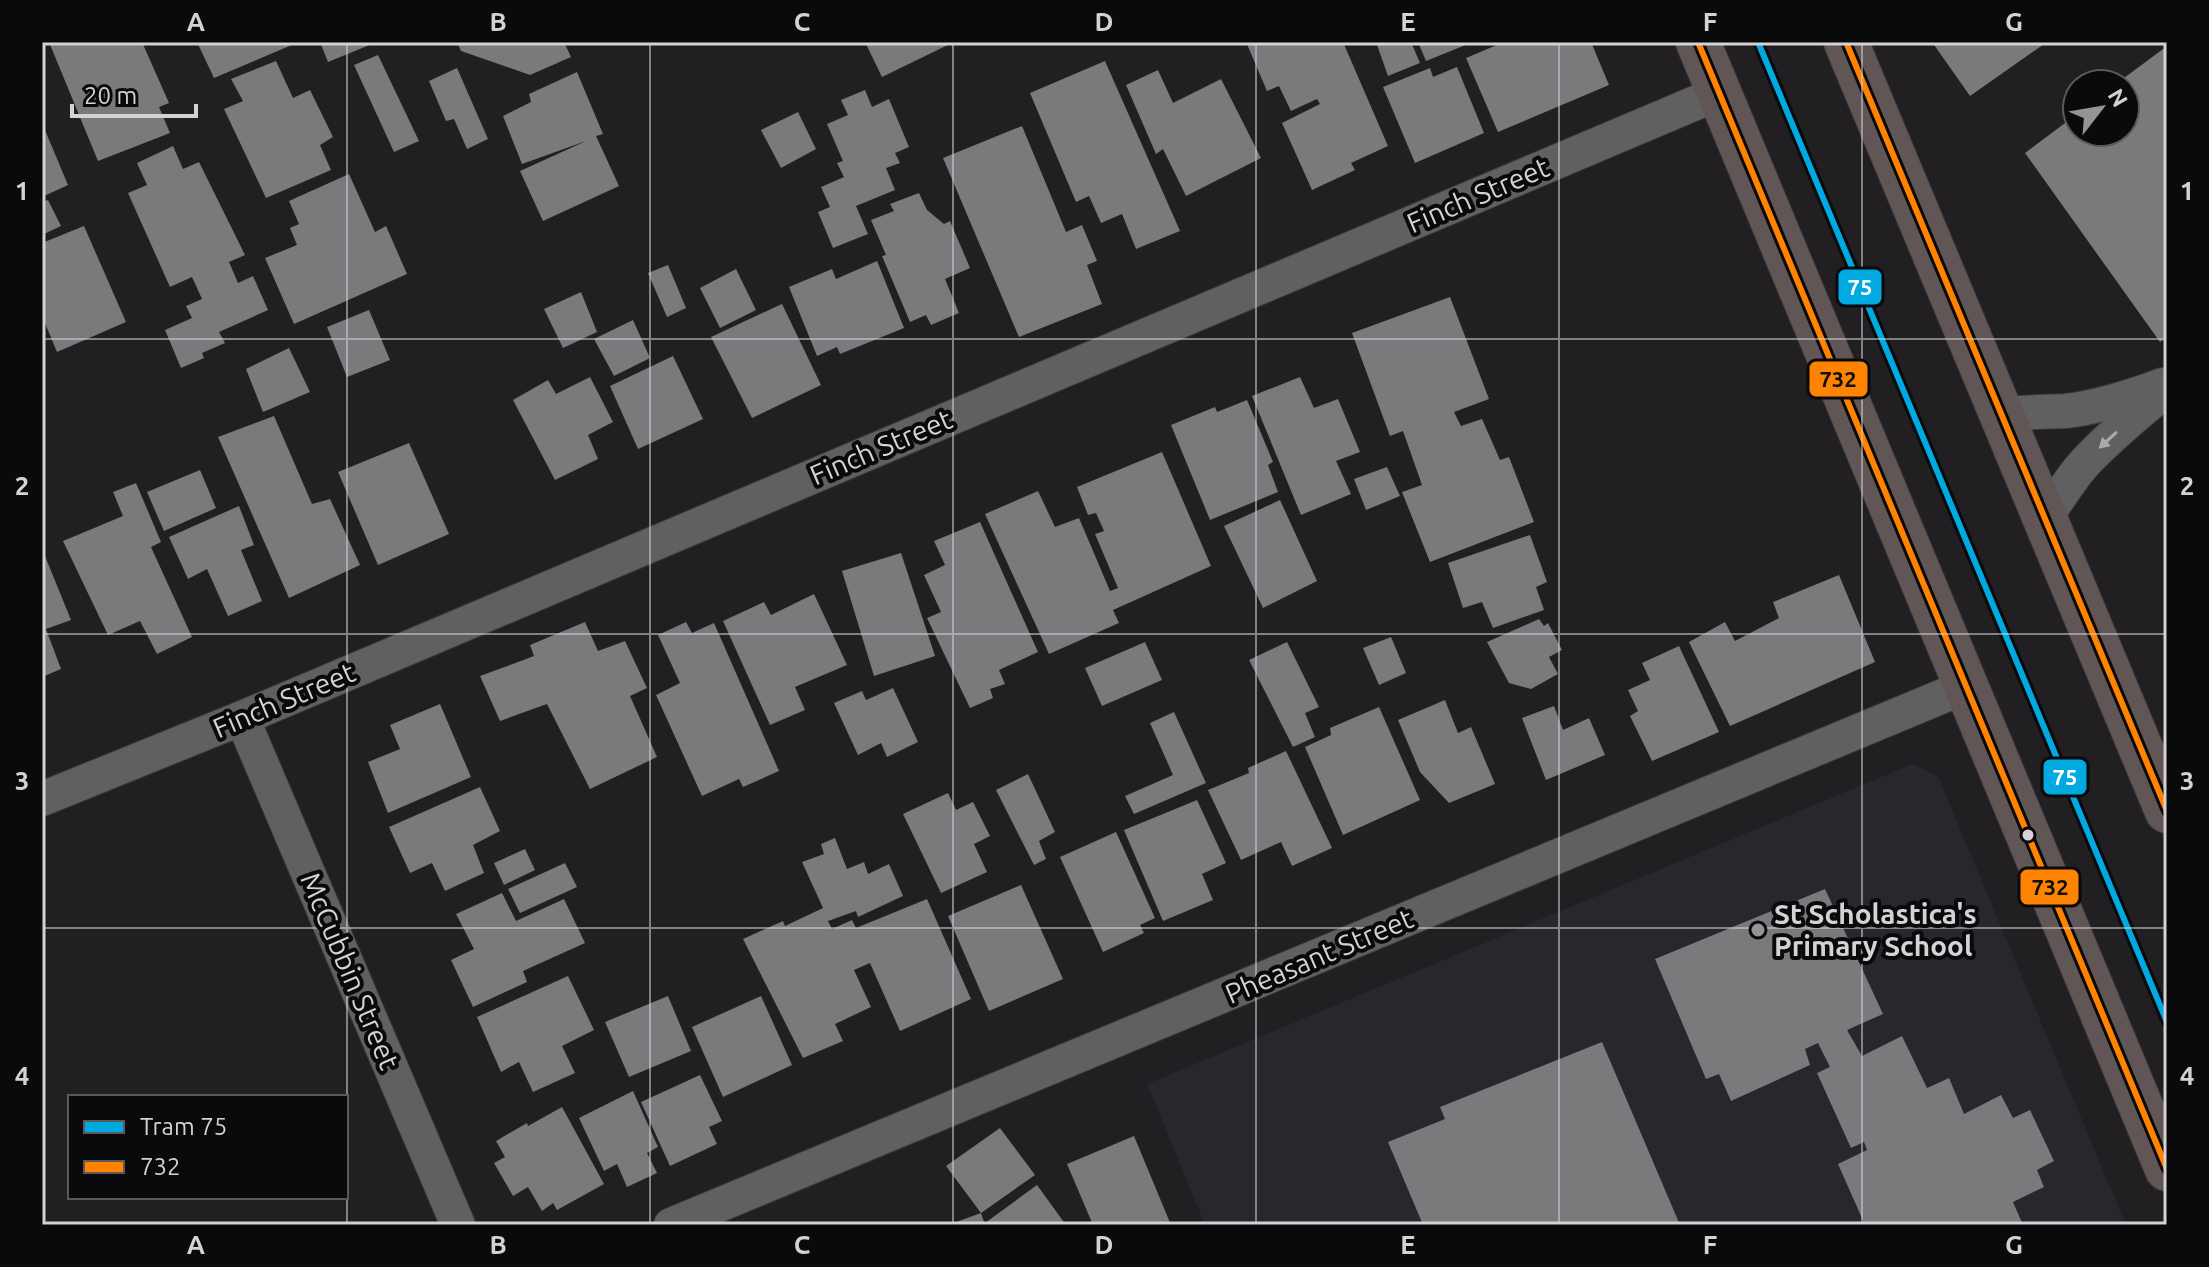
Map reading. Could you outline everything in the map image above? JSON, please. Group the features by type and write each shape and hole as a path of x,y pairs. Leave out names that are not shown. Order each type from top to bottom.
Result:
{"highway":[{"path":"1698,42 2167,1169"},
{"path":"1846,42 2167,811"}],"street":[{"name":"Finch Street","path":"42,799 242,718 1719,93"},
{"path":"2003,414 2037,410 2068,411 2167,386"},
{"path":"2044,518 2079,469 2167,386"},
{"name":"Pheasant Street","path":"671,1225 1967,686"},
{"name":"McCubbin Street","path":"242,718 458,1225"}],"shaded area":[{"name":"St Scholastica's Primary School","path":"1912,764 1938,776 2126,1225 1205,1225 1147,1084"}],"building":[{"path":"49,42 142,42 169,103 159,107 170,133 98,161"},
{"path":"197,42 299,42 214,78"},
{"path":"320,42 377,42 328,62"},
{"path":"457,42 564,42 571,57 530,75 461,51"},
{"path":"865,42 954,42 882,77"},
{"path":"1246,42 1343,42 1388,146 1351,163 1355,170 1312,190 1282,123 1320,104 1317,99 1291,111 1279,86 1267,91"},
{"path":"1376,42 1411,42 1420,63 1388,76"},
{"path":"1418,42 1473,42 1426,61"},
{"path":"1504,42 1591,42 1609,85 1498,132 1466,58"},
{"path":"1932,42 2047,42 1970,96"},
{"path":"2167,46 2167,337 2160,342 2025,153 2061,126 2061,148 2141,148 2141,68 2137,68"},
{"path":"378,55 419,141 394,152 354,65"},
{"path":"276,61 293,98 310,90 333,137 320,145 331,170 266,198 224,109 243,101 231,79"},
{"path":"1105,61 1180,231 1136,249 1122,214 1101,223 1089,196 1076,202 1030,93"},
{"path":"1457,67 1484,133 1415,163 1383,87 1430,68 1433,77"},
{"path":"457,68 488,139 467,149 454,119 446,121 429,81"},
{"path":"1158,70 1173,103 1221,79 1261,158 1186,196 1163,149 1156,154 1126,85"},
{"path":"577,72 603,134 596,136 619,186 543,221 520,171 586,141 522,164 503,116 531,102 529,94"},
{"path":"865,90 872,107 889,99 909,147 895,153 900,163 886,168 895,190 856,206 868,234 833,248 818,212 830,207 821,187 844,177 837,163 843,161 827,124 848,115 841,100"},
{"path":"798,112 816,149 781,168 761,130"},
{"path":"42,123 68,185 42,197"},
{"path":"1022,126 1066,232 1082,225 1097,261 1087,265 1102,304 1019,337 943,158"},
{"path":"173,146 183,169 199,162 245,255 229,262 238,283 253,276 268,310 219,332 225,343 202,353 204,358 181,368 165,330 192,318 186,306 202,299 192,277 170,287 128,193 147,185 137,163"},
{"path":"349,174 375,232 386,226 407,274 294,324 265,258 297,245 290,228 299,224 289,201"},
{"path":"919,193 927,210 944,224 950,221 970,268 945,279 959,313 931,325 926,315 910,322 882,256 886,255 871,220 894,211 890,204"},
{"path":"48,200 61,226 42,235 42,202"},
{"path":"84,226 126,322 57,352 42,316 42,243"},
{"path":"877,261 904,328 840,354 837,347 817,356 789,287 832,269 836,279"},
{"path":"668,265 686,308 667,317 648,273"},
{"path":"736,269 756,310 720,328 700,288"},
{"path":"581,292 597,332 563,348 544,309"},
{"path":"1450,297 1489,399 1454,412 1461,426 1482,419 1500,460 1509,457 1534,522 1430,562 1402,492 1422,485 1403,431 1390,436 1352,333"},
{"path":"782,304 821,385 752,418 711,337"},
{"path":"369,310 390,360 347,377 327,327"},
{"path":"633,320 650,358 614,376 594,339"},
{"path":"289,348 310,392 263,412 246,369"},
{"path":"673,356 703,419 638,449 610,386"},
{"path":"590,377 613,422 588,435 598,459 555,480 513,400 548,380 556,394"},
{"path":"1300,377 1314,408 1338,399 1360,452 1336,461 1351,494 1301,515 1252,396"},
{"path":"1247,400 1273,462 1268,465 1278,492 1210,520 1171,425 1215,407 1217,412"},
{"path":"274,416 312,504 330,499 360,565 289,598 218,437"},
{"path":"409,443 449,534 378,565 338,472"},
{"path":"1162,452 1211,566 1113,610 1119,623 1049,654 985,514 1038,491 1055,527 1079,518 1110,591 1118,588 1095,534 1104,531 1096,513 1088,515 1077,487"},
{"path":"1387,467 1400,496 1366,510 1354,479"},
{"path":"200,470 216,508 164,531 147,492"},
{"path":"136,483 161,542 151,547 192,637 157,654 140,621 108,635 63,541 123,516 113,492"},
{"path":"1280,500 1317,581 1263,608 1224,526"},
{"path":"239,506 254,545 241,550 262,601 228,616 207,569 188,579 169,537"},
{"path":"980,522 1038,652 999,670 1005,684 990,689 993,698 970,708 927,618 941,612 924,575 945,565 934,541"},
{"path":"1530,535 1547,582 1536,587 1544,610 1493,628 1482,602 1463,608 1448,563"},
{"path":"901,553 935,656 874,676 842,571"},
{"path":"45,556 71,620 46,629 61,669 42,677 42,557"},
{"path":"1839,575 1875,662 1730,726 1689,642 1725,622 1735,641 1779,618 1773,602"},
{"path":"814,594 847,665 795,687 805,710 770,725 723,621 764,602 771,615"},
{"path":"1539,619 1544,626 1548,623 1562,650 1549,657 1558,674 1531,689 1509,683 1487,642"},
{"path":"585,622 598,651 625,641 647,688 630,696 657,757 590,789 547,704 500,721 480,676 534,656 530,645"},
{"path":"686,622 692,633 714,623 779,771 743,787 739,779 702,796 656,695 680,683 658,635"},
{"path":"1391,637 1406,673 1379,685 1363,648"},
{"path":"1145,642 1162,680 1102,706 1085,668"},
{"path":"1287,642 1319,707 1305,713 1315,737 1293,747 1249,660"},
{"path":"1679,646 1719,732 1652,761 1630,716 1638,711 1628,690 1650,680 1642,663"},
{"path":"893,688 918,742 887,757 881,743 858,755 834,703 862,691 866,700"},
{"path":"1445,700 1458,733 1471,727 1495,784 1449,803 1420,772 1398,720"},
{"path":"440,704 471,777 388,813 368,762 400,749 390,725"},
{"path":"1554,706 1563,730 1589,718 1605,755 1546,780 1522,718"},
{"path":"1379,707 1420,800 1343,835 1305,747 1331,735 1330,728"},
{"path":"1174,712 1206,783 1134,814 1125,796 1173,775 1150,723"},
{"path":"1286,751 1332,848 1292,866 1281,842 1241,860 1208,790 1249,773 1248,768"},
{"path":"1028,774 1055,832 1039,841 1046,859 1034,865 996,790"},
{"path":"480,787 500,831 473,845 484,873 445,891 432,863 410,873 389,827"},
{"path":"948,793 956,810 973,802 990,836 974,844 987,872 941,893 903,814"},
{"path":"1197,800 1226,863 1202,874 1213,900 1163,921 1124,830"},
{"path":"1116,832 1155,918 1140,925 1144,933 1103,952 1060,857"},
{"path":"835,838 847,869 864,862 868,874 889,864 903,896 858,917 856,911 828,921 832,929 852,920 856,928 927,899 971,999 900,1031 870,963 854,970 871,1007 835,1024 843,1041 803,1058 743,939 783,921 785,926 823,908 802,862 824,854 821,844"},
{"path":"525,849 535,870 504,885 494,863"},
{"path":"565,863 577,887 520,913 508,889"},
{"path":"1021,885 1063,979 989,1011 948,916"},
{"path":"1825,889 1883,1014 1847,1030 1862,1056 1902,1036 1927,1088 1949,1078 1964,1114 2001,1095 2013,1118 2030,1110 2054,1161 2037,1170 2044,1187 2013,1202 2023,1225 1865,1225 1838,1164 1867,1150 1864,1142 1851,1148 1817,1073 1830,1067 1818,1043 1805,1049 1810,1065 1731,1101 1719,1074 1706,1079 1655,959"},
{"path":"502,893 516,921 564,899 585,943 523,971 527,982 473,1007 451,960 474,949 456,914"},
{"path":"568,976 594,1030 562,1046 575,1073 533,1092 519,1062 501,1072 477,1017"},
{"path":"668,996 691,1051 629,1077 605,1022"},
{"path":"761,996 792,1065 723,1097 692,1027"},
{"path":"1602,1042 1680,1225 1423,1225 1388,1142 1445,1119 1440,1107"},
{"path":"700,1075 722,1121 709,1127 717,1144 670,1166 641,1102"},
{"path":"633,1091 658,1147 647,1153 657,1173 627,1187 617,1164 604,1171 579,1118"},
{"path":"562,1107 604,1184 557,1210 553,1203 542,1211 528,1187 513,1196 494,1163 505,1157 496,1141"},
{"path":"1000,1128 1035,1175 981,1213 946,1166"},
{"path":"1134,1136 1171,1225 1093,1225 1067,1164"},
{"path":"1037,1185 1066,1225 985,1223"},
{"path":"981,1213 985,1225 948,1225"}],"tram line":[{"name":"75","path":"1758,42 2167,1022"}],"transit line":[{"name":"732","path":"1698,42 2167,1169"},
{"name":"732","path":"1846,42 2167,811"}],"place":[{"name":"St Scholastica's Primary School","path":"1758,930"}]}
